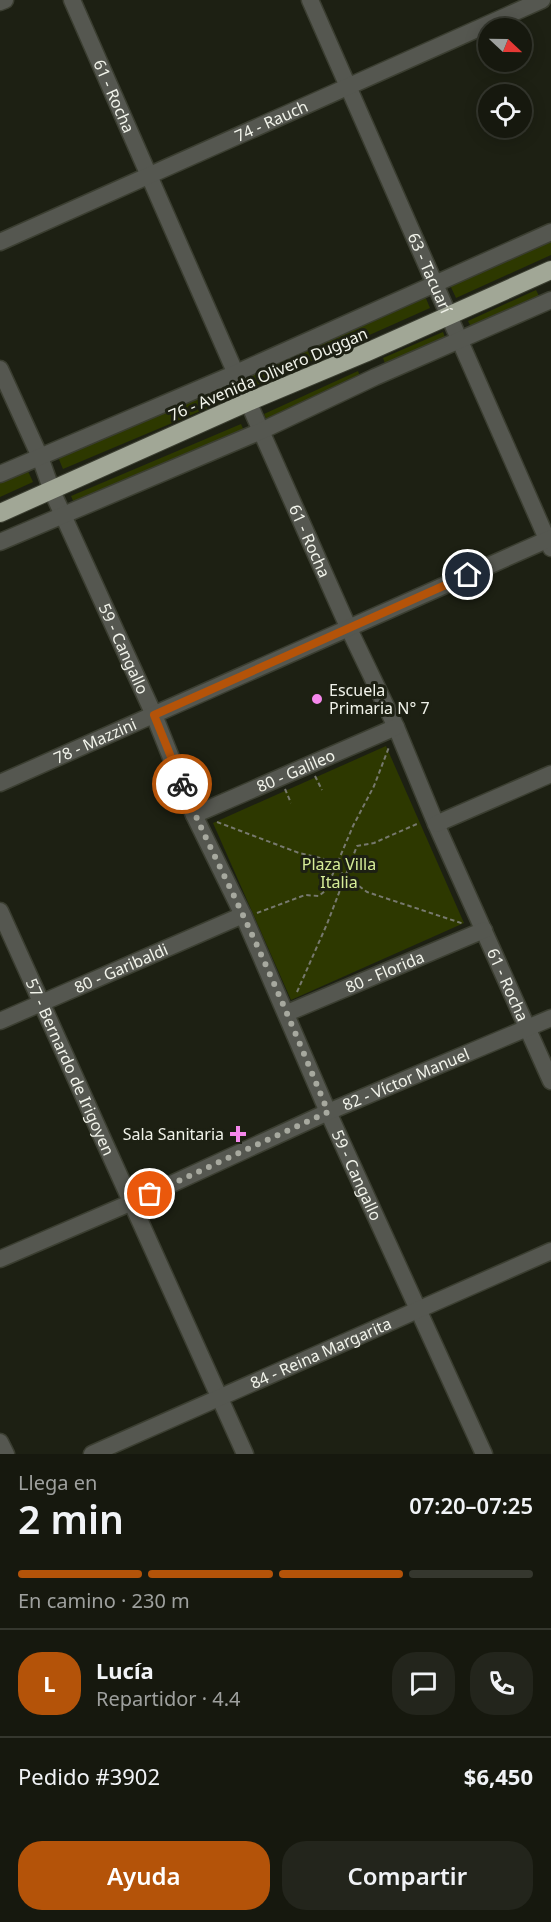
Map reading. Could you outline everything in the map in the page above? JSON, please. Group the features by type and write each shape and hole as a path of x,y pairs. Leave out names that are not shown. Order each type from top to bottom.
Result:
{"highway":[{"name":"76 - Avenida Olivero Duggan","path":"0,513 544,273"}],"street":[{"path":"0,2 6,0"},
{"name":"61 - Rocha","path":"72,0 248,402 349,629 396,727 434,821 551,1081"},
{"name":"63 - Tacuarí","path":"310,0 550,542"},
{"name":"74 - Rauch","path":"0,242 542,0"},
{"name":"76 - Avenida Olivero Duggan","path":"0,474 236,373 551,232"},
{"path":"0,542 261,431 375,377 550,301 544,273"},
{"path":"365,353 375,377"},
{"name":"59 - Cangallo","path":"0,369 40,457 52,491 154,715 194,815 288,1012 328,1112 484,1454"},
{"name":"78 - Mazzini","path":"0,783 550,542"},
{"name":"80 - Galileo","path":"194,815 396,727"},
{"path":"434,821 551,774"},
{"name":"57 - Bernardo de Irigoyen","path":"0,910 245,1454"},
{"name":"80 - Garibaldi","path":"0,1021 244,916"},
{"name":"80 - Florida","path":"288,1012 484,930"},
{"name":"82 - Víctor Manuel","path":"0,1259 130,1203 328,1112 551,1018"},
{"name":"84 - Reina Margarita","path":"92,1454 551,1251"},
{"path":"0,1442 6,1454"}],"path":[{"path":"244,916 305,895 322,894 326,890 353,826 374,786 396,727"},
{"path":"194,815 222,823 299,853 338,862"},
{"path":"288,1012 327,924 357,846 374,843 434,821"},
{"path":"335,868 367,892 484,930"}],"green space":[{"path":"551,236 551,255 456,298 449,283"},
{"path":"536,290 540,298 472,329 468,321"},
{"path":"425,296 430,308 255,386 249,374"},
{"path":"443,332 446,340 386,366 383,358"},
{"path":"358,371 361,379 267,421 264,414"},
{"path":"224,386 229,399 63,469 58,457"},
{"path":"241,424 244,431 74,503 71,496"},
{"path":"27,469 33,482 0,497 0,481"},
{"name":"Plaza Villa Italia","path":"386,746 464,923 291,1000 213,823"}],"way so far":[{"path":"150,1194 328,1112 243,915 194,815 182,784"}],"place":[{"name":"Escuela Primaria N° 7","path":"317,699"},
{"name":"Sala Sanitaria","path":"238,1134"}],"route":[{"path":"182,784 154,715 468,575"}]}
